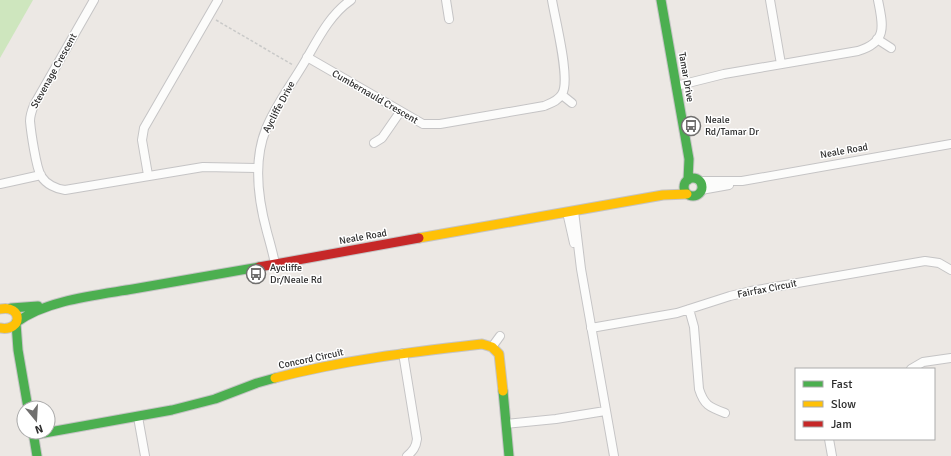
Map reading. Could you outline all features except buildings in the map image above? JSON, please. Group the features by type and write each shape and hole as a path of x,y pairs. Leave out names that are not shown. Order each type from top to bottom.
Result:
{"street":[{"name":"Stevenage Crescent","path":"41,175 30,115 34,105 94,0"},
{"path":"148,175 142,140 144,128 218,0"},
{"name":"Aycliffe Drive","path":"272,264 258,184 258,168 262,142 266,130 281,102 327,24 337,12 351,0"},
{"path":"446,0 449,19"},
{"path":"552,0 565,71 565,83 562,95 572,103"},
{"name":"Tamar Drive","path":"660,0 689,159 699,184"},
{"path":"770,0 782,64"},
{"path":"676,83 869,47 877,39 882,29 878,0"},
{"path":"877,39 891,48"},
{"name":"Cumbernauld Crescent","path":"307,57 423,124 434,125 544,106 562,95"},
{"path":"374,143 386,134 400,112"},
{"name":"Neale Road","path":"1,328 9,329 26,315 67,302 94,296 662,195 686,186 695,196 699,184 725,186 742,181 951,144"},
{"name":"Tamar Drive","path":"686,186 689,159"},
{"path":"0,184 41,175 47,183 53,187 65,190 203,166 258,168"},
{"path":"686,186 693,178 699,184"},
{"path":"570,211 614,456"},
{"name":"Fairfax Circuit","path":"591,328 666,315 751,291 914,262 932,261 949,265"},
{"name":"Neale Road","path":"0,309 4,307 11,308 67,302"},
{"path":"11,308 17,315 18,350 27,400"},
{"path":"689,309 694,327 699,389 708,406 725,413"},
{"path":"1,328 12,338 18,350"},
{"path":"500,336 492,347 499,354 500,359 509,456"},
{"name":"Concord Circuit","path":"56,430 138,417 193,405 215,399 257,383 295,373 403,353 477,343 492,347"},
{"path":"403,353 417,439 413,452 407,456"},
{"path":"913,368 923,362 951,358"},
{"path":"506,424 556,419 605,411"},
{"path":"138,417 145,456"},
{"path":"34,440 37,456"},
{"path":"829,440 832,456"}],"path":[{"path":"216,20 293,65"}],"green space":[{"path":"0,0 33,0 0,58"}],"traffic: fast":[{"path":"661,0 689,159 688,180"},
{"path":"693,178 699,181 702,187 699,193 693,196 687,193 684,187 687,181 693,178"},
{"path":"17,322 42,308 57,303 89,296 259,267"},
{"path":"11,308 38,306"},
{"path":"16,323 18,350 27,400"},
{"path":"56,431 172,410 215,399 257,383 275,378"},
{"path":"503,391 509,456"},
{"path":"34,440 37,456"}],"traffic: slow":[{"path":"419,238 663,195 687,194"},
{"path":"0,309 13,310 17,318 13,326 8,328 0,328"},
{"path":"275,378 352,361 482,344 492,347 499,354 503,391"}],"traffic: jam":[{"path":"259,267 419,238"}],"place":[{"name":"Neale Rd/Tamar Dr","path":"691,126"},
{"name":"Aycliffe Dr/Neale Rd","path":"256,274"}]}
